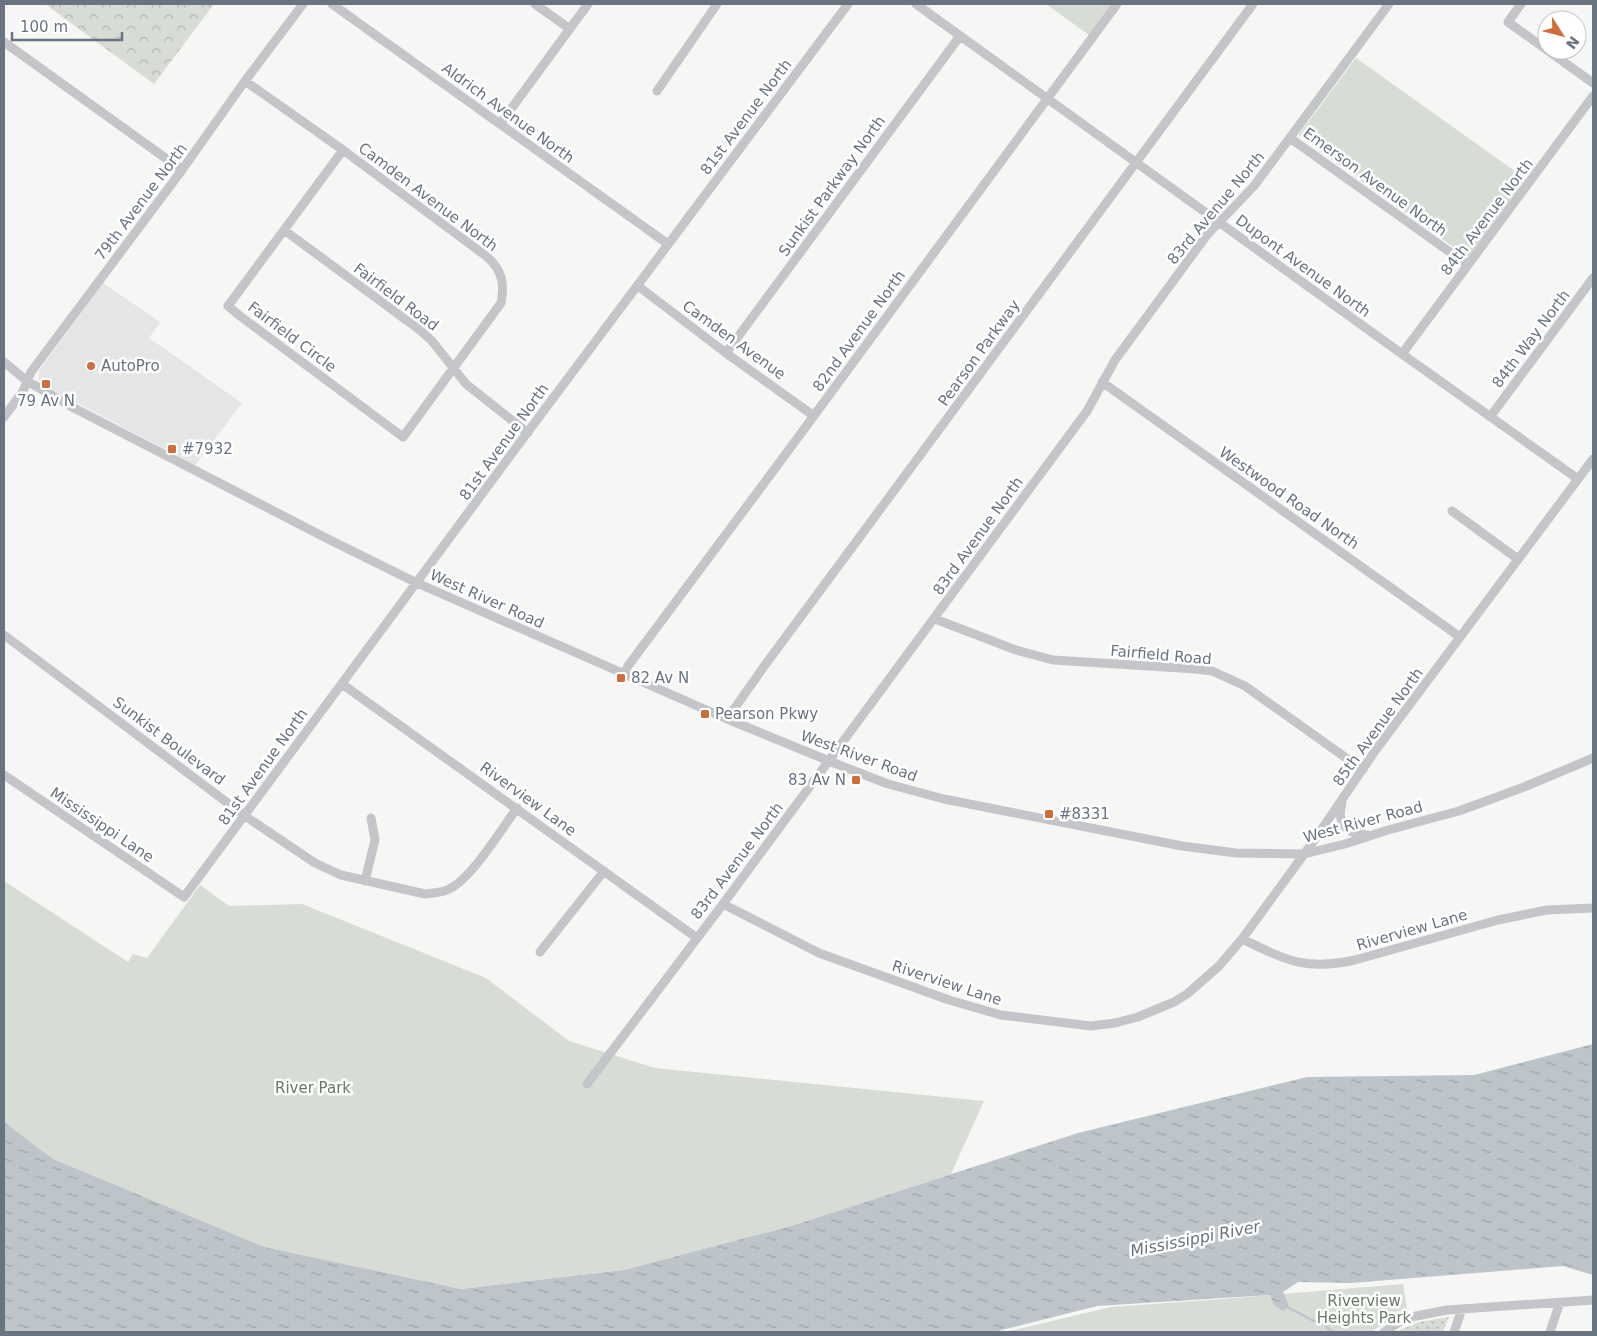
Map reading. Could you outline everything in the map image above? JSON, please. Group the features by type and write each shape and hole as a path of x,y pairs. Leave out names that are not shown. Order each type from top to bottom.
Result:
{"street":[{"name":"79th Avenue North","path":"4,417 23,391 32,372 303,4"},
{"name":"Aldrich Avenue North","path":"332,4 668,244"},
{"path":"535,4 570,29"},
{"path":"500,124 588,4"},
{"path":"657,91 717,4"},
{"name":"81st Avenue North","path":"184,897 848,4"},
{"name":"Dupont Avenue North","path":"916,4 1578,479"},
{"name":"82nd Avenue North","path":"624,674 628,666 1117,4"},
{"name":"Pearson Parkway","path":"727,719 781,643 874,520 1253,4"},
{"name":"83rd Avenue North","path":"588,1084 935,619 1087,411 1115,360 1207,235 1254,186 1389,4"},
{"path":"1521,4 1508,22 1593,83"},
{"name":"Sunkist Parkway North","path":"726,353 960,36"},
{"path":"4,42 182,170"},
{"name":"Camden Avenue North","path":"245,81 343,150 494,263 500,272 503,282 501,303 453,369"},
{"name":"84th Avenue North","path":"1402,354 1593,96"},
{"name":"Emerson Avenue North","path":"1290,138 1468,265"},
{"name":"Fairfield Circle","path":"343,150 228,306 403,437 453,369"},
{"name":"Fairfield Road","path":"284,230 432,341 466,384 528,433"},
{"name":"84th Way North","path":"1490,417 1593,278"},
{"name":"Camden Avenue","path":"638,286 726,353 814,416"},
{"name":"West River Road","path":"4,362 28,381 74,408 417,583 727,719 829,761 904,789 944,799 1155,841 1253,854 1304,854 1345,844 1481,803 1593,758"},
{"name":"Westwood Road North","path":"1102,382 1460,637"},
{"name":"85th Avenue North","path":"1174,1002 1219,966 1242,939 1460,637 1593,459"},
{"path":"1452,511 1518,559"},
{"name":"Fairfield Road","path":"935,619 1016,650 1053,660 1196,668 1212,671 1245,686 1363,770"},
{"name":"Sunkist Boulevard","path":"4,635 245,816 321,866 341,875 442,897 470,872 517,808"},
{"name":"Riverview Lane","path":"342,684 697,938"},
{"name":"Mississippi Lane","path":"4,774 184,897"},
{"path":"1344,798 1340,813 1345,826 1354,833 1371,835"},
{"path":"365,881 375,840 371,818"},
{"path":"540,952 604,871"},
{"name":"Riverview Lane","path":"723,904 819,952 949,1000 1000,1015 1091,1026 1115,1023 1138,1017 1174,1002"},
{"name":"Riverview Lane","path":"1242,939 1281,958 1299,963 1337,964 1498,920 1546,910 1593,908"},
{"path":"1384,1332 1411,1317 1447,1310 1593,1300"},
{"path":"1550,1332 1560,1302"},
{"path":"1454,1332 1462,1309"}],"shaded area":[{"path":"103,283 160,322 149,338 242,403 195,465 43,385 39,380 39,371"}],"green space":[{"path":"45,4 214,4 154,84"},
{"path":"1046,4 1112,4 1089,35"},
{"path":"1356,58 1526,179 1469,256 1467,257 1299,136"},
{"name":"River Park","path":"4,881 128,962 133,954 147,958 200,885 229,906 302,904 486,978 569,1041 655,1068 984,1101 951,1174 791,1226 624,1270 461,1289 264,1248 53,1159 4,1122"},
{"name":"Riverview Heights Park","path":"1403,1284 1407,1309 1371,1332 1005,1332 1111,1307"},
{"path":"1449,1317 1443,1332 1395,1332 1419,1322"}],"water":[{"name":"Mississippi River","path":"1593,1044 1593,1275 1563,1266 1351,1283 1298,1282 1283,1292 1289,1306 1283,1311 1274,1305 1270,1295 1097,1306 994,1332 4,1332 4,1122 53,1159 264,1247 461,1289 624,1270 791,1226 1078,1133 1307,1077 1474,1075"}],"waterway":[{"path":"1285,1306 1324,1324 1332,1332"}],"place":[{"name":"AutoPro","path":"91,366"},
{"name":"79 Av N","path":"46,384"},
{"name":"#7932","path":"172,449"},
{"name":"82 Av N","path":"621,678"},
{"name":"Pearson Pkwy","path":"705,714"},
{"name":"83 Av N","path":"856,780"},
{"name":"#8331","path":"1049,814"}]}
